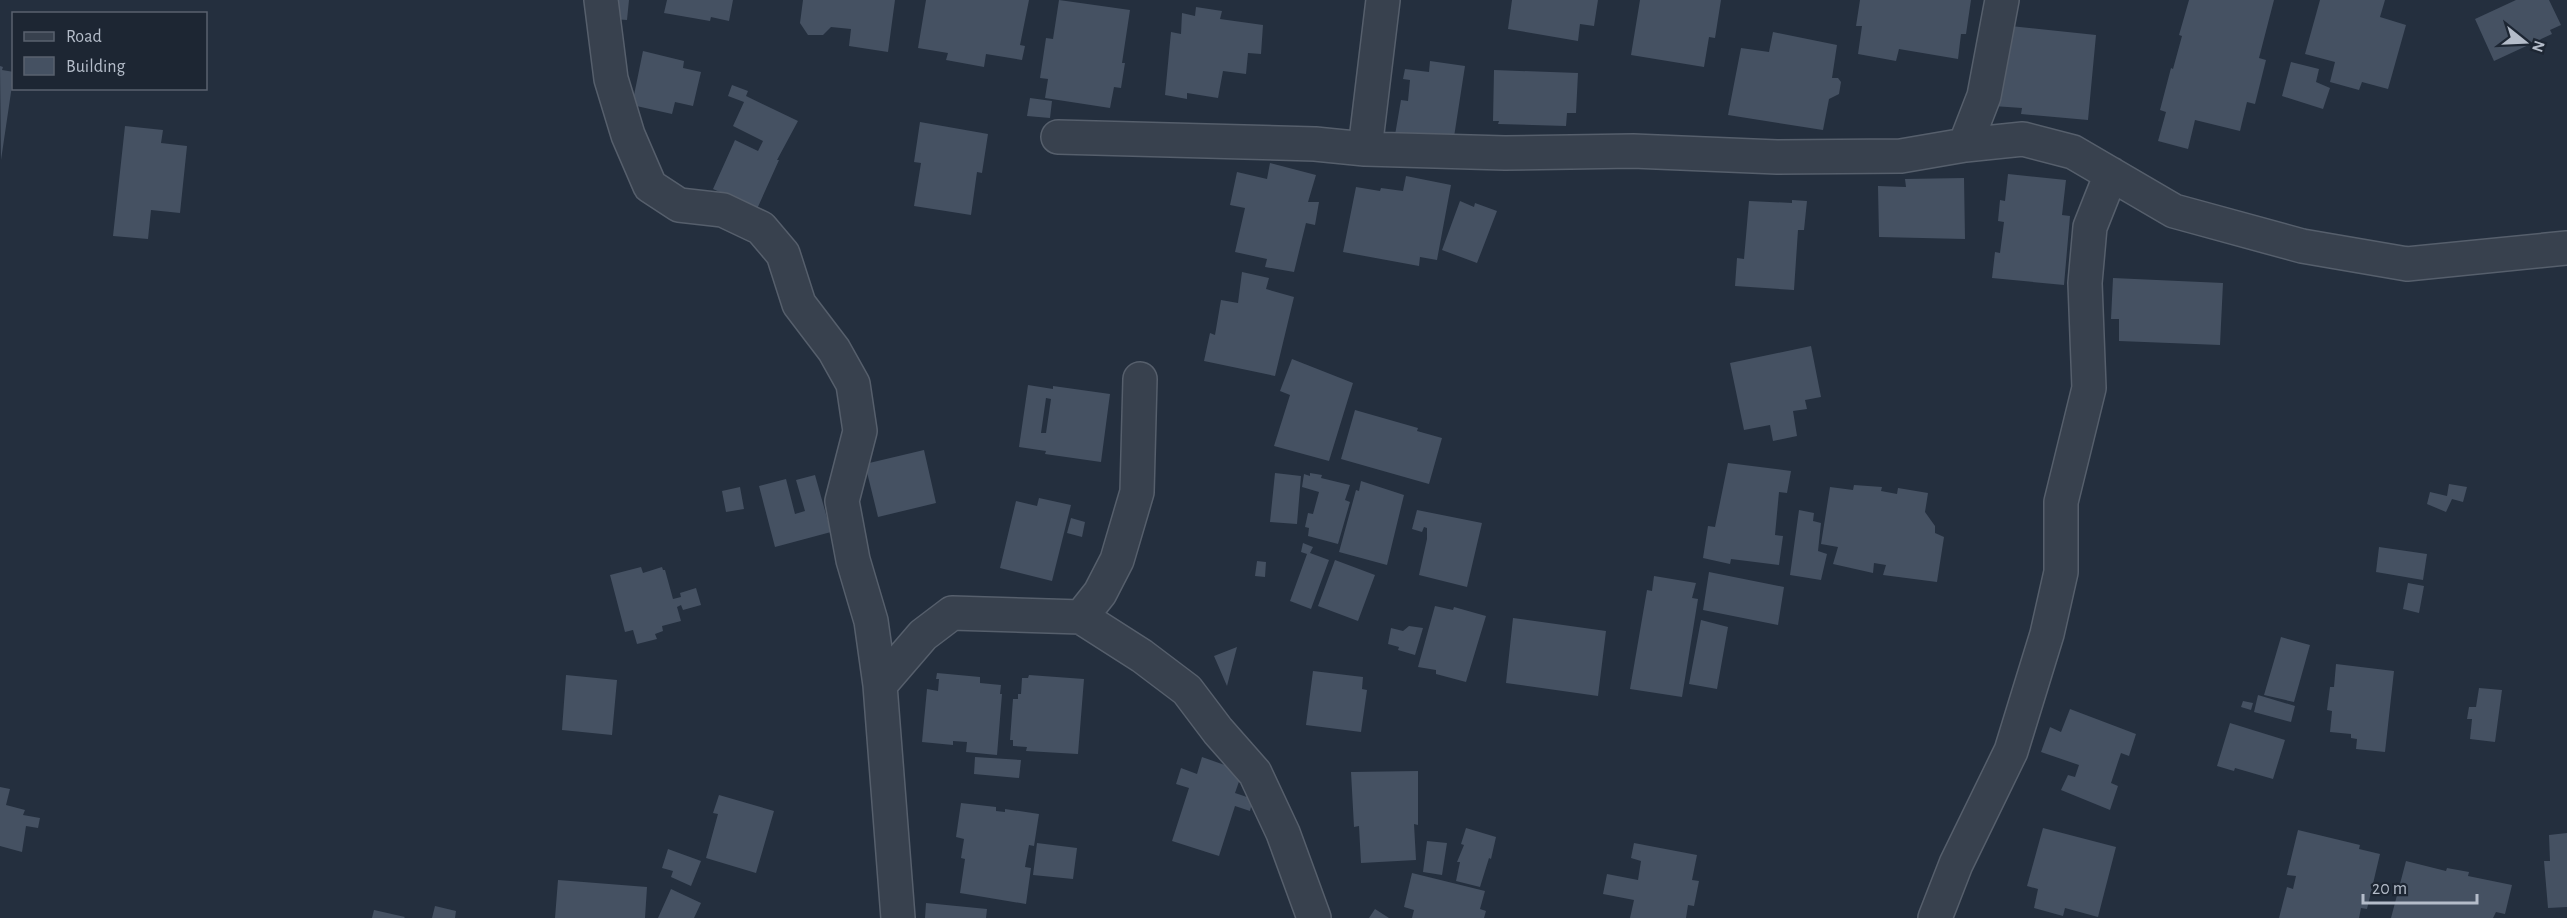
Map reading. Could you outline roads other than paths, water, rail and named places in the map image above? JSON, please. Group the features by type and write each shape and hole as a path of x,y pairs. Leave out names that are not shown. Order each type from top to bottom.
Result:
{"street":[{"path":"601,0 611,79 628,135 650,186 680,205 723,210 761,228 783,254 799,304 834,350 853,384 860,431 842,501 853,560 870,621 880,685 898,918"},
{"path":"1365,150 1383,0"},
{"path":"1965,145 1984,96 2002,0"},
{"path":"1058,137 1315,144 1365,150 1505,153 1633,151 1777,157 1901,156 1965,145 2023,139 2073,152 2174,211 2302,246 2407,264 2567,248"},
{"path":"1935,918 1960,853 2011,751 2047,634 2061,572 2061,502 2089,388 2085,283 2090,227 2111,174"},
{"path":"1082,617 1100,593 1117,560 1137,492 1140,380"},
{"path":"880,685 923,634 952,613 1082,617 1142,656 1187,690 1218,731 1255,773 1283,832 1314,918"}]}
